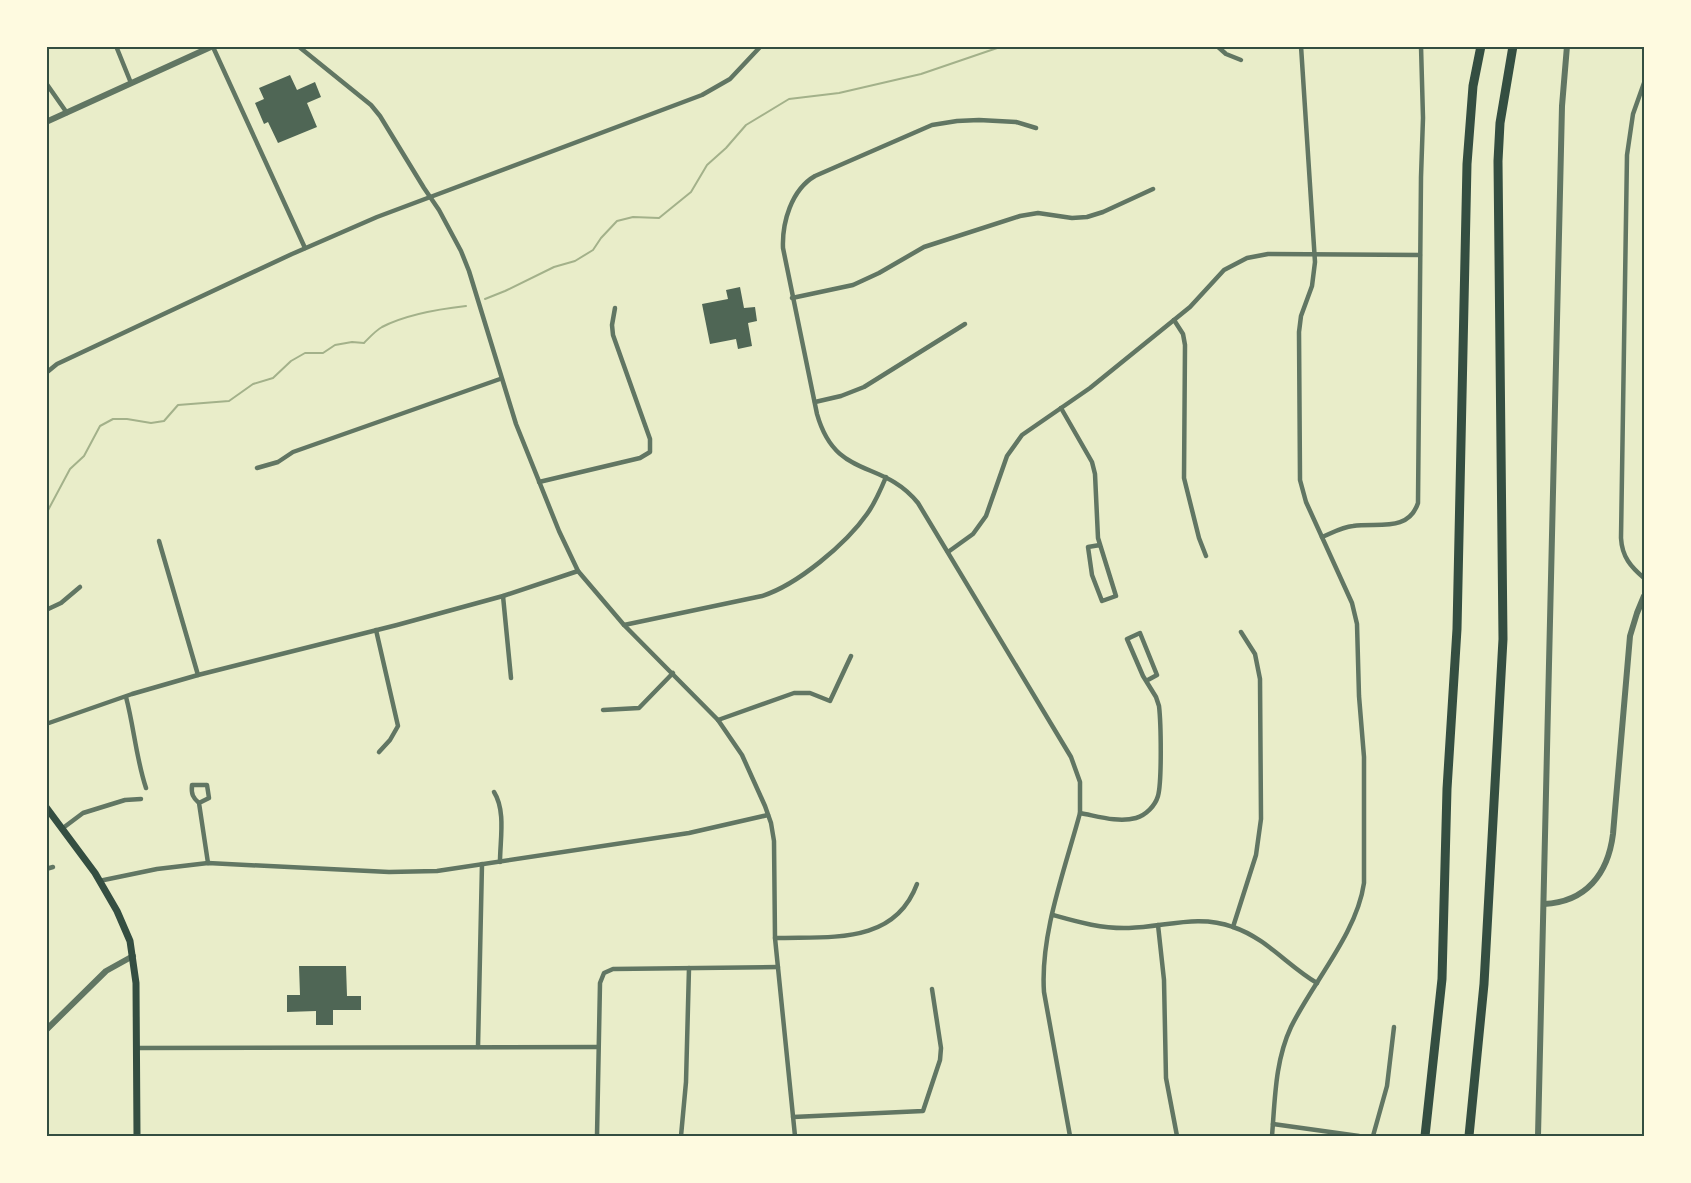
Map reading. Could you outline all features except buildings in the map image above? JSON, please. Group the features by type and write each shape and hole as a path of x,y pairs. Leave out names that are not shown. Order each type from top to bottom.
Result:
{"highway":[{"path":"1425,1137 1442,978 1447,789 1456,630 1467,164 1473,86 1481,46"},
{"path":"1469,1137 1484,984 1503,639 1498,161 1500,123 1513,46"}],"main road":[{"path":"46,807 99,881 124,926 133,956 136,983 137,1137"}],"street":[{"path":"116,46 131,84"},
{"path":"298,46 370,105 380,116 451,232 469,271 516,424 578,572 624,625 718,720 742,755 768,815 774,841 775,938 795,1137"},
{"path":"48,370 304,248 377,217 702,95 730,79 761,46"},
{"path":"1217,46 1226,54 1240,60"},
{"path":"1272,1137 1278,1068 1283,1048 1295,1021 1356,913 1361,898 1364,875 1364,757 1357,624 1352,603 1304,495 1299,464 1299,332 1301,316 1312,286 1314,255 1301,46"},
{"path":"1322,537 1351,526 1395,524 1410,517 1416,508 1419,492 1423,124 1420,46"},
{"path":"1538,1137 1562,106 1567,46"},
{"path":"46,122 213,47 304,248"},
{"path":"46,83 67,113"},
{"path":"1644,83 1633,114 1627,155 1621,527 1624,554 1632,568 1644,578"},
{"path":"1036,128 1016,122 979,120 932,125 815,176 804,185 792,204 784,226 784,256 814,402 822,430 837,452 857,466 898,483 913,496 1073,761 1080,782 1080,813 1044,954 1044,992 1070,1137"},
{"path":"792,298 853,285 924,247 1020,216 1038,213 1072,218 1087,217 1153,189"},
{"path":"948,552 973,534 986,516 1007,456 1017,440 1032,426 1083,393 1174,320 1201,297 1224,270 1235,263 1260,255 1420,255"},
{"path":"539,482 640,458 651,452 650,439 613,335 615,308"},
{"path":"1174,320 1183,334 1185,345 1185,485 1206,556"},
{"path":"814,402 841,396 864,387 965,324"},
{"path":"257,468 278,462 293,452 500,378"},
{"path":"1061,408 1092,462 1095,474 1098,538 1116,596 1102,601 1092,575 1088,547 1100,545"},
{"path":"624,625 762,596 794,582 812,569 868,514 886,477"},
{"path":"159,541 198,675"},
{"path":"46,724 126,696 198,675 503,596 578,572"},
{"path":"46,610 64,601 80,587"},
{"path":"503,596 511,678"},
{"path":"1544,904 1565,902 1582,893 1596,880 1609,854 1613,834 1630,636 1644,596"},
{"path":"376,630 398,726 390,740 379,752"},
{"path":"1233,927 1256,855 1261,826 1260,679 1255,654 1241,632"},
{"path":"1080,813 1126,820 1142,816 1153,805 1159,789 1159,712 1156,697 1146,681 1127,639 1140,633 1157,675 1146,681"},
{"path":"718,720 794,693 810,693 830,701 851,657"},
{"path":"603,710 639,708 673,673"},
{"path":"126,696 146,788"},
{"path":"199,803 209,798 207,785 192,785 191,792 199,803 208,863"},
{"path":"495,792 501,809 500,862"},
{"path":"63,828 83,813 125,800 141,799"},
{"path":"99,881 157,869 208,863 436,871 689,833 768,815"},
{"path":"478,1047 483,864"},
{"path":"46,869 53,867"},
{"path":"775,938 852,936 866,933 899,912 910,901 917,884"},
{"path":"1053,915 1109,927 1131,928 1198,920 1233,927 1260,940 1298,972 1317,983"},
{"path":"1158,925 1164,980 1166,1078 1177,1137"},
{"path":"46,1030 106,971 133,956"},
{"path":"597,1137 600,983 604,973 613,969 778,967"},
{"path":"681,1137 686,1082 689,968"},
{"path":"793,1117 923,1111 940,1060 932,990"},
{"path":"1373,1137 1387,1086 1394,1027"},
{"path":"137,1048 598,1047"},
{"path":"1273,1124 1359,1137"}],"waterway":[{"path":"485,299 554,267 575,261 593,250 617,221 633,217 659,218 691,192 707,165 746,125 789,99 839,93 921,74 1003,46"},
{"path":"46,514 70,469 84,456 100,426 113,419 151,423 164,421 178,405 229,401 253,384 273,378 291,361 305,353 323,353 335,345 352,342 364,343 379,329 392,322 412,315 466,306"}]}
